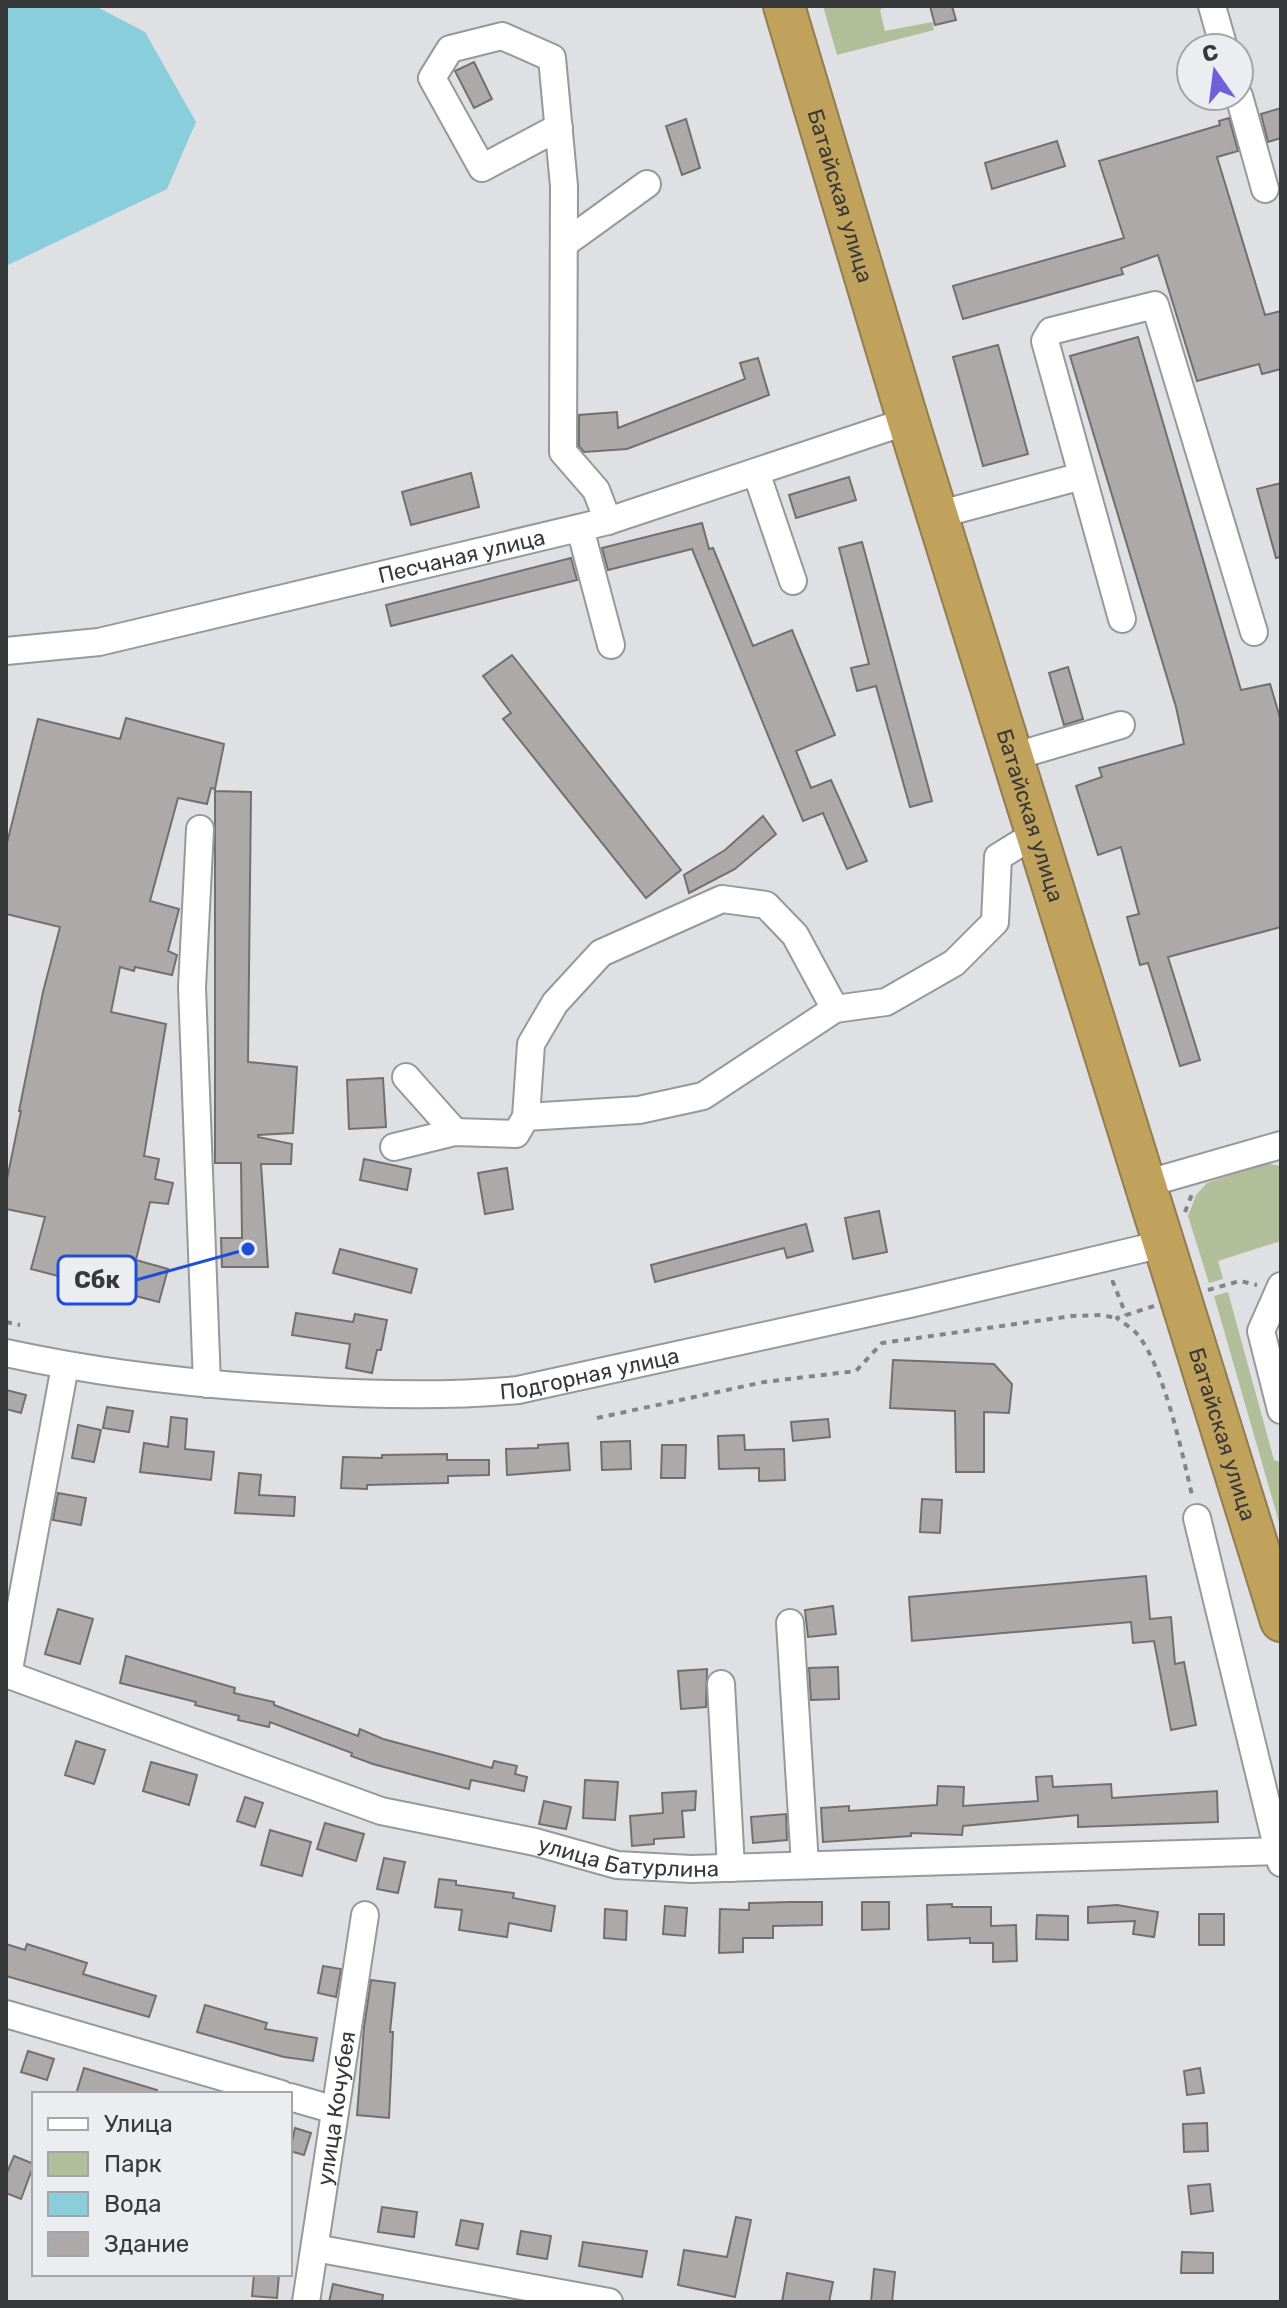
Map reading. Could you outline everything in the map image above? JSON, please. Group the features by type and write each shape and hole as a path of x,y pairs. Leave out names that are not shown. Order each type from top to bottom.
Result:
{"highway":[{"name":"Батайская улица","path":"784,6 908,421 1145,1184 1174,1230 1281,1621"}],"street":[{"path":"1212,6 1219,32"},
{"path":"559,127 482,168 432,78 450,49 502,36 552,58 559,127 564,186 563,452 596,490 608,521"},
{"path":"1243,112 1265,189"},
{"path":"564,244 647,184"},
{"path":"1122,619 1045,341 1051,331 1155,305 1254,632"},
{"name":"Песчаная улица","path":"6,651 99,642 608,521 908,421"},
{"path":"756,472 793,581"},
{"path":"937,515 1082,476"},
{"path":"580,528 611,645"},
{"path":"1012,757 1121,725"},
{"path":"200,829 192,987 207,1384"},
{"path":"526,1117 639,1110 703,1096 835,1009 886,1002 954,963 995,922 998,857 1037,833"},
{"path":"394,1147 455,1132 516,1134 526,1117 531,1044 555,1003 601,953 722,899 766,905 795,935 835,1009"},
{"path":"406,1077 455,1132"},
{"path":"1145,1184 1281,1145"},
{"name":"Подгорная улица","path":"6,1353 65,1366 207,1384 386,1395 472,1395 518,1390 918,1302 1174,1230"},
{"path":"1281,1286 1261,1331 1281,1410"},
{"path":"7,1674 65,1366"},
{"path":"1197,1518 1280,1855"},
{"path":"790,1623 805,1865"},
{"name":"улица Батурлина","path":"7,1674 381,1811 535,1842 617,1865 731,1868 1280,1855"},
{"path":"721,1684 731,1868"},
{"name":"улица Кочубея","path":"306,2302 365,1915"},
{"path":"6,2014 274,2092"},
{"path":"292,2098 335,2110"},
{"path":"315,2248 609,2302"}],"path":[{"path":"1174,1230 1192,1194 1204,1180 1200,1168"},
{"path":"597,1418 764,1382 856,1371 882,1343 1072,1316 1117,1318"},
{"path":"6,1322 20,1325"}],"green space":[{"path":"823,6 886,6 880,10 885,31 932,22 934,30 837,55"},
{"path":"1265,1163 1281,1166 1281,1241 1218,1261 1223,1279 1209,1283 1188,1216 1196,1195 1207,1183"},
{"path":"1228,1292 1274,1460 1281,1462 1281,1529 1214,1296"}],"water":[{"path":"6,6 95,6 145,32 196,122 167,189 6,266"}],"building":[{"path":"930,6 952,6 956,20 935,25"},
{"path":"474,62 492,99 474,108 455,71"},
{"path":"1281,108 1281,138 1268,142 1261,114"},
{"path":"1229,118 1238,151 1217,157 1265,315 1281,311 1281,369 1262,374 1259,364 1197,381 1158,255 1121,268 1123,274 963,319 953,286 1124,238 1099,161 1220,125 1219,121"},
{"path":"686,119 700,168 682,175 666,126"},
{"path":"1057,141 1065,166 992,189 985,163"},
{"path":"1138,337 1241,690 1270,684 1281,721 1281,927 1168,957 1200,1060 1180,1066 1148,963 1140,965 1127,917 1139,914 1121,847 1098,855 1076,786 1102,777 1099,768 1184,744 1176,707 1070,356"},
{"path":"998,345 1028,454 983,466 953,357"},
{"path":"758,358 769,395 627,449 584,452 579,446 579,415 617,412 618,428 745,379 740,363"},
{"path":"471,473 479,507 411,525 402,492"},
{"path":"849,477 856,500 796,518 789,495"},
{"path":"1281,483 1281,557 1276,558 1257,489"},
{"path":"702,523 709,549 713,548 753,646 792,630 835,735 796,751 811,788 831,780 867,861 847,869 823,813 803,821 692,549 608,570 602,548"},
{"path":"862,542 932,801 910,807 876,686 857,691 851,668 869,664 839,548"},
{"path":"571,558 577,580 391,626 386,605"},
{"path":"512,655 681,870 646,898 503,719 511,713 483,676"},
{"path":"1068,667 1083,719 1064,725 1049,673"},
{"path":"126,718 224,744 215,789 211,788 207,804 178,798 150,901 179,909 168,951 177,955 172,975 120,967 111,1012 166,1024 144,1156 159,1159 155,1179 173,1183 168,1204 150,1202 136,1260 168,1269 159,1302 31,1269 45,1217 6,1209 6,1184 19,1111 43,992 60,927 6,914 6,847 38,719 120,739"},
{"path":"215,791 251,792 248,1062 297,1067 293,1133 258,1135 292,1144 291,1164 261,1164 268,1267 222,1267 221,1238 242,1238 241,1163 215,1163"},
{"path":"763,816 776,834 735,869 689,893 684,875 725,850"},
{"path":"383,1078 386,1127 349,1129 347,1080"},
{"path":"364,1159 411,1169 407,1190 360,1180"},
{"path":"507,1168 513,1209 485,1214 478,1173"},
{"path":"879,1211 887,1252 853,1259 845,1218"},
{"path":"806,1224 813,1251 787,1258 784,1248 655,1282 651,1265"},
{"path":"340,1249 417,1269 411,1293 333,1273"},
{"path":"296,1313 353,1322 355,1314 387,1320 372,1373 346,1368 350,1344 292,1335"},
{"path":"893,1360 994,1364 1012,1384 1009,1413 984,1412 984,1472 956,1472 955,1411 890,1408"},
{"path":"6,1390 26,1395 21,1413 6,1409"},
{"path":"107,1407 133,1411 129,1432 103,1428"},
{"path":"171,1417 187,1419 185,1449 214,1452 211,1480 140,1472 144,1443 168,1447"},
{"path":"828,1419 830,1437 793,1441 791,1422"},
{"path":"78,1425 101,1430 94,1462 72,1458"},
{"path":"744,1435 745,1450 784,1449 785,1480 759,1481 759,1468 719,1469 718,1436"},
{"path":"630,1441 631,1469 602,1470 601,1442"},
{"path":"568,1443 570,1470 507,1475 506,1449"},
{"path":"662,1445 686,1445 685,1478 661,1478"},
{"path":"447,1454 447,1460 489,1460 489,1475 448,1476 448,1483 341,1488 343,1457"},
{"path":"239,1473 261,1475 259,1495 295,1497 294,1516 235,1513"},
{"path":"58,1493 86,1498 81,1525 53,1520"},
{"path":"922,1499 942,1500 940,1533 920,1532"},
{"path":"1146,1576 1150,1619 1171,1617 1175,1664 1184,1662 1196,1725 1171,1730 1154,1641 1133,1643 1131,1622 912,1641 909,1597"},
{"path":"833,1606 836,1634 808,1637 805,1610"},
{"path":"58,1609 93,1619 80,1664 45,1654"},
{"path":"126,1656 235,1688 234,1693 274,1702 274,1705 358,1736 360,1729 383,1739 492,1768 494,1761 517,1766 515,1774 527,1777 524,1791 471,1780 469,1789 425,1778 373,1764 270,1722 269,1727 238,1720 239,1716 195,1705 196,1702 120,1683"},
{"path":"838,1667 839,1699 811,1700 809,1668"},
{"path":"707,1669 706,1707 681,1709 678,1671"},
{"path":"76,1741 105,1750 94,1784 65,1775"},
{"path":"151,1762 197,1775 189,1805 143,1791"},
{"path":"1052,1776 1053,1787 1111,1784 1112,1798 1217,1791 1218,1822 1078,1827 1078,1815 963,1826 962,1835 911,1833 911,1836 823,1842 821,1808 849,1806 849,1811 937,1805 938,1786 964,1787 963,1806 1038,1801 1036,1777"},
{"path":"585,1780 618,1782 615,1820 583,1818"},
{"path":"696,1791 695,1810 682,1811 684,1837 654,1839 654,1844 632,1846 630,1816 663,1813 662,1793"},
{"path":"245,1797 263,1803 255,1827 237,1821"},
{"path":"544,1801 571,1807 566,1829 539,1824"},
{"path":"786,1814 787,1840 753,1843 751,1817"},
{"path":"325,1823 364,1834 356,1861 317,1849"},
{"path":"270,1830 311,1842 302,1876 261,1865"},
{"path":"384,1858 405,1862 398,1893 377,1889"},
{"path":"439,1879 456,1881 456,1885 514,1893 513,1898 555,1906 551,1931 509,1923 507,1937 459,1930 462,1910 435,1907"},
{"path":"822,1902 822,1925 773,1926 773,1938 743,1938 743,1952 719,1953 720,1909 749,1910 749,1903"},
{"path":"862,1902 889,1902 889,1929 862,1930"},
{"path":"952,1904 952,1907 991,1907 991,1926 1016,1925 1017,1961 993,1962 993,1943 970,1943 970,1938 928,1940 927,1905"},
{"path":"1117,1905 1158,1912 1154,1937 1133,1934 1135,1921 1088,1923 1088,1907"},
{"path":"665,1906 687,1908 685,1936 663,1934"},
{"path":"605,1909 627,1911 626,1940 604,1938"},
{"path":"1199,1914 1224,1914 1224,1945 1199,1945"},
{"path":"1037,1915 1068,1916 1068,1940 1036,1939"},
{"path":"6,1944 25,1950 27,1944 87,1963 83,1974 156,1996 149,2017 6,1976"},
{"path":"323,1966 341,1969 336,1997 318,1993"},
{"path":"371,1980 395,1983 390,2032 393,2032 389,2118 357,2115"},
{"path":"205,2005 267,2023 265,2029 317,2038 313,2061 284,2057 197,2032"},
{"path":"28,2051 54,2059 47,2080 21,2072"},
{"path":"84,2068 157,2090 157,2092 77,2092"},
{"path":"1200,2068 1204,2093 1187,2095 1184,2071"},
{"path":"1207,2123 1208,2151 1184,2152 1183,2124"},
{"path":"295,2128 311,2133 304,2155 292,2152"},
{"path":"14,2156 32,2163 21,2199 6,2193 6,2175"},
{"path":"1210,2184 1213,2211 1191,2214 1188,2186"},
{"path":"382,2207 417,2212 414,2237 378,2232"},
{"path":"736,2217 751,2220 735,2297 678,2285 684,2250 727,2257"},
{"path":"461,2220 483,2224 478,2249 456,2245"},
{"path":"521,2231 551,2236 547,2259 517,2254"},
{"path":"583,2242 647,2251 642,2277 579,2266"},
{"path":"1182,2252 1213,2253 1213,2273 1181,2273"},
{"path":"874,2269 895,2272 892,2302 871,2302"},
{"path":"787,2273 833,2282 829,2302 782,2302"},
{"path":"254,2276 279,2276 277,2298 252,2296"},
{"path":"333,2284 383,2295 382,2302 329,2302"}],"place":[{"name":"Сбк","path":"248,1249"}]}
